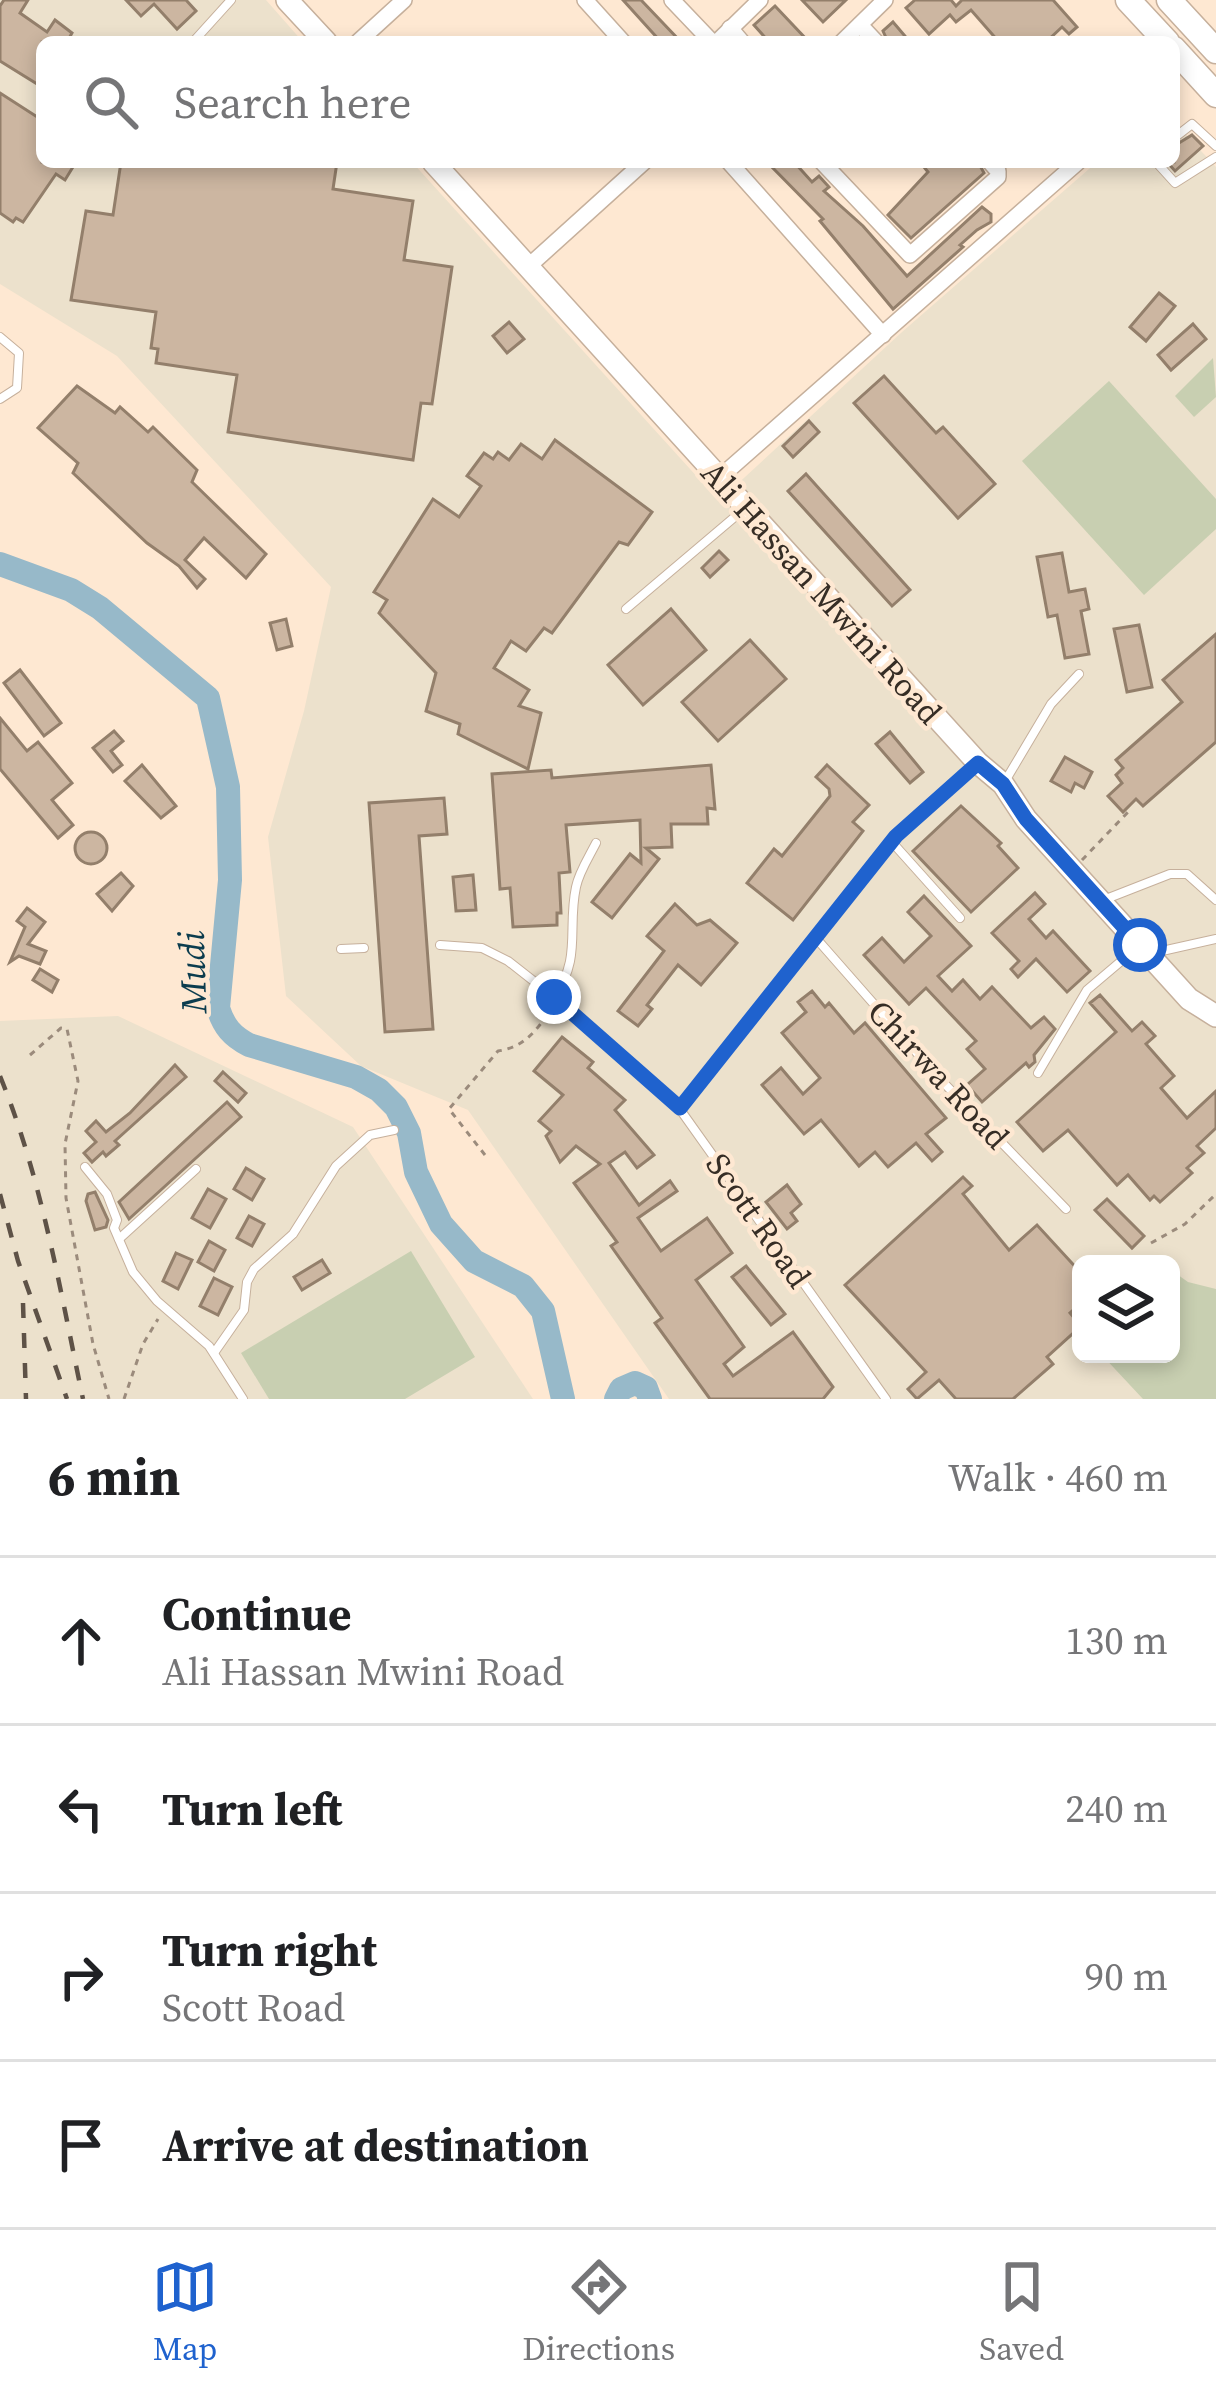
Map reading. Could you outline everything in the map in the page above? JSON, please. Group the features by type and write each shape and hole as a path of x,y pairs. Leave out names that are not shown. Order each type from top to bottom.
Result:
{"highway":[{"path":"1128,0 1161,36"},
{"path":"1169,0 1216,51"},
{"path":"1180,65 1216,95"}],"main road":[{"path":"287,0 320,36"},
{"name":"Ali Hassan Mwini Road","path":"439,168 744,509 978,763 1003,784 1026,819 1098,902 1189,999 1216,1016"}],"street":[{"path":"365,36 404,0"},
{"path":"585,0 617,36"},
{"path":"672,0 703,36"},
{"path":"723,36 760,0"},
{"path":"848,36 885,0"},
{"path":"860,25 870,36"},
{"path":"730,28 737,36"},
{"path":"530,265 637,168"},
{"path":"734,168 883,334"},
{"path":"828,168 910,255 998,177 995,168"},
{"path":"718,479 1071,168"}],"lane":[{"path":"198,36 231,0"},
{"path":"1180,133 1192,124 1216,146"},
{"path":"1161,168 1175,183 1216,157"},
{"path":"0,337 19,353 17,388 0,399"},
{"path":"626,609 744,509"},
{"path":"1003,784 1051,704 1079,674"},
{"path":"680,1108 891,842 978,763"},
{"path":"891,842 959,918"},
{"path":"556,999 574,950 575,888 596,843"},
{"path":"1098,902 1170,874 1187,874 1216,900"},
{"name":"Chirwa Road","path":"815,937 938,1077 1066,1209"},
{"path":"1039,1073 1088,990 1144,950 1216,939"},
{"name":"Scott Road","path":"440,946 482,948 508,962 680,1108 886,1399"},
{"path":"340,950 364,948"},
{"path":"214,1353 244,1310 247,1282 254,1269 293,1234 336,1166 370,1135 394,1130"},
{"path":"85,1167 107,1194 134,1272 214,1353 243,1399"},
{"path":"119,1239 196,1169"}],"path":[{"path":"1072,869 1128,812"},
{"path":"485,1155 448,1109 498,1051 536,1033 556,999"},
{"path":"30,1054 61,1028 67,1029 78,1081 65,1144 66,1198 93,1344 109,1399"},
{"path":"1151,1243 1185,1225 1216,1193"},
{"path":"124,1399 155,1321 170,1313"}],"shaded area":[{"path":"0,0 266,0 298,36 36,36 36,168 417,168 719,501 1090,168 1180,168 1180,128 1216,167 1216,1399 669,1399 468,1110 361,1066 286,996 268,837 304,711 331,587 117,356 0,284"},
{"path":"118,1016 353,1127 533,1399 0,1399 0,1021"}],"green space":[{"path":"1213,358 1216,397 1194,417 1175,396"},
{"path":"1109,381 1216,499 1216,529 1144,595 1022,461"},
{"path":"411,1251 475,1357 405,1399 269,1399 241,1353"},
{"path":"1180,1276 1216,1289 1216,1399 1143,1399 1109,1363 1180,1363"}],"building":[{"path":"4,0 28,0 20,13 47,32 55,20 72,33 36,36 36,83 0,61"},
{"path":"126,0 186,0 196,11 177,29 154,4 141,16"},
{"path":"623,0 641,0 675,36 656,36"},
{"path":"802,0 846,0 823,22"},
{"path":"915,0 951,0 956,6 962,0 1053,0 1077,27 1069,34 1062,27 1052,36 994,36 971,10 956,22 950,15 929,34 906,8"},
{"path":"775,6 803,36 764,36 754,25"},
{"path":"893,22 905,36 885,36 883,31"},
{"path":"0,93 36,116 36,168 72,168 65,180 56,174 23,222 16,218 13,222 0,213"},
{"path":"1192,135 1203,146 1180,167 1180,142"},
{"path":"120,168 336,168 333,189 413,201 404,260 452,267 432,404 421,403 413,460 228,432 237,375 156,363 158,349 151,348 156,312 71,300 86,211 113,215"},
{"path":"773,168 799,168 812,182 819,176 829,187 824,191 907,276 982,207 991,214 991,222 893,309 820,221 823,219"},
{"path":"925,168 981,168 984,173 911,238 888,215 928,172"},
{"path":"1159,293 1175,306 1146,341 1130,327"},
{"path":"509,322 524,339 507,353 493,336"},
{"path":"1193,324 1206,339 1171,370 1158,355"},
{"path":"884,376 936,433 943,427 995,484 958,518 854,403"},
{"path":"77,386 115,413 120,407 148,432 153,427 197,470 192,482 266,554 246,578 204,538 185,560 205,579 197,588 179,566 147,543 73,473 78,463 38,428"},
{"path":"809,421 819,432 793,457 783,446"},
{"path":"555,440 652,512 628,545 619,542 552,633 544,628 526,651 511,641 494,668 529,690 519,706 541,713 528,769 458,734 460,724 426,711 436,673 379,613 387,600 374,592 433,499 459,517 481,486 467,476 484,453 493,459 498,452 509,460 521,444 542,459"},
{"path":"806,474 910,590 892,606 788,491"},
{"path":"719,551 728,560 710,577 702,568"},
{"path":"1062,553 1069,592 1085,589 1089,609 1081,611 1089,654 1065,658 1057,615 1048,617 1037,557"},
{"path":"671,609 706,650 643,705 608,665"},
{"path":"286,619 292,646 277,650 270,623"},
{"path":"1139,625 1152,687 1127,692 1114,629"},
{"path":"1216,634 1216,742 1143,806 1136,799 1123,812 1108,796 1122,783 1116,775 1123,768 1116,760 1182,702 1163,680"},
{"path":"750,640 786,679 718,741 682,702"},
{"path":"20,670 61,723 44,736 4,683"},
{"path":"0,718 27,751 38,742 72,783 52,800 73,825 58,838 0,769"},
{"path":"114,731 123,741 111,751 122,765 113,772 93,748"},
{"path":"890,732 923,772 910,783 876,744"},
{"path":"1065,757 1092,772 1084,788 1075,783 1071,792 1051,781"},
{"path":"142,765 176,806 161,818 125,781"},
{"path":"711,765 715,809 707,808 708,824 671,824 672,847 646,848 659,859 612,918 592,902 630,854 641,863 640,820 566,825 570,872 559,873 557,925 513,927 510,888 500,889 492,774 551,770 552,778"},
{"path":"827,765 869,805 853,822 863,831 793,920 747,883 774,849 782,856 830,796 816,777"},
{"path":"444,798 447,834 419,836 433,1029 385,1032 369,803"},
{"path":"961,806 1001,843 998,846 1018,868 971,912 913,851"},
{"path":"91,832 102,837 107,848 102,859 91,864 80,859 75,848 80,837"},
{"path":"121,873 133,886 112,911 97,894"},
{"path":"473,875 476,910 456,911 453,877"},
{"path":"1035,893 1045,904 1029,919 1046,938 1053,931 1090,971 1067,992 1036,959 1018,977 1011,969 1019,961 992,933"},
{"path":"924,896 971,946 938,976 952,991 963,980 980,999 992,987 1031,1028 1044,1017 1055,1029 1034,1055 1035,1062 1029,1067 1026,1063 982,1102 967,1085 985,1069 967,1049 976,1041 926,988 909,1004 864,955 882,938 904,962 931,936 908,912"},
{"path":"675,904 697,925 710,920 737,943 701,985 678,965 647,1005 652,1009 638,1026 618,1011 664,951 647,936"},
{"path":"27,908 45,922 28,944 46,951 40,964 19,956 10,962 25,927 17,921"},
{"path":"40,969 58,980 52,992 33,980"},
{"path":"812,991 854,1033 865,1023 946,1118 926,1134 942,1152 932,1161 916,1143 888,1167 875,1152 859,1166 821,1120 804,1134 762,1085 781,1068 803,1094 820,1078 782,1033 806,1012 798,1002"},
{"path":"1100,995 1132,1031 1142,1022 1155,1036 1146,1044 1174,1076 1161,1088 1187,1118 1216,1091 1216,1128 1197,1146 1204,1153 1187,1168 1192,1173 1160,1202 1154,1196 1150,1200 1128,1175 1117,1185 1068,1130 1043,1151 1017,1122 1116,1032 1090,1003"},
{"path":"562,1037 593,1062 588,1068 625,1100 615,1110 654,1155 637,1168 625,1152 609,1163 639,1205 670,1181 677,1191 638,1218 661,1251 707,1218 732,1253 696,1280 744,1347 724,1364 733,1376 793,1332 833,1387 823,1399 710,1399 655,1323 662,1318 611,1246 617,1242 574,1183 600,1164 576,1146 560,1162 546,1136 551,1131 539,1121 563,1095 534,1071"},
{"path":"175,1065 186,1077 115,1141 119,1145 92,1162 84,1153 96,1142 86,1131 96,1121 106,1132"},
{"path":"223,1072 246,1093 238,1102 215,1081"},
{"path":"227,1102 241,1117 129,1219 119,1202"},
{"path":"246,1168 264,1179 252,1200 234,1189"},
{"path":"963,1177 972,1186 963,1194 1009,1250 1037,1225 1072,1263 1072,1334 1047,1357 1053,1364 1013,1399 956,1399 939,1380 917,1399 908,1389 926,1372 845,1285"},
{"path":"787,1185 801,1204 791,1213 797,1221 787,1229 766,1202"},
{"path":"208,1189 226,1199 210,1228 192,1218"},
{"path":"95,1192 108,1220 106,1227 95,1230 86,1201"},
{"path":"1107,1199 1144,1236 1132,1248 1095,1210"},
{"path":"249,1216 264,1224 252,1246 237,1238"},
{"path":"209,1241 225,1250 214,1271 198,1262"},
{"path":"176,1253 192,1260 178,1289 163,1281"},
{"path":"322,1260 330,1273 302,1290 294,1277"},
{"path":"746,1266 785,1314 771,1325 732,1277"},
{"path":"214,1278 232,1287 218,1315 200,1306"}],"waterway":[{"name":"Mudi","path":"0,564 71,590 100,608 208,698 228,787 230,880 218,1008 223,1021 249,1045 356,1077 396,1107 409,1133 416,1172 441,1224 474,1261 523,1286 543,1311 563,1399"},
{"name":"Mudi","path":"616,1399 621,1389 635,1383 646,1388 650,1399"}],"railway":[{"path":"0,1076 39,1195 83,1399"},
{"path":"0,1194 18,1261 67,1399"},
{"path":"23,1303 26,1399"}],"route":[{"path":"554,997 680,1108 896,836 978,763 1003,784 1026,819 1140,945"}]}
